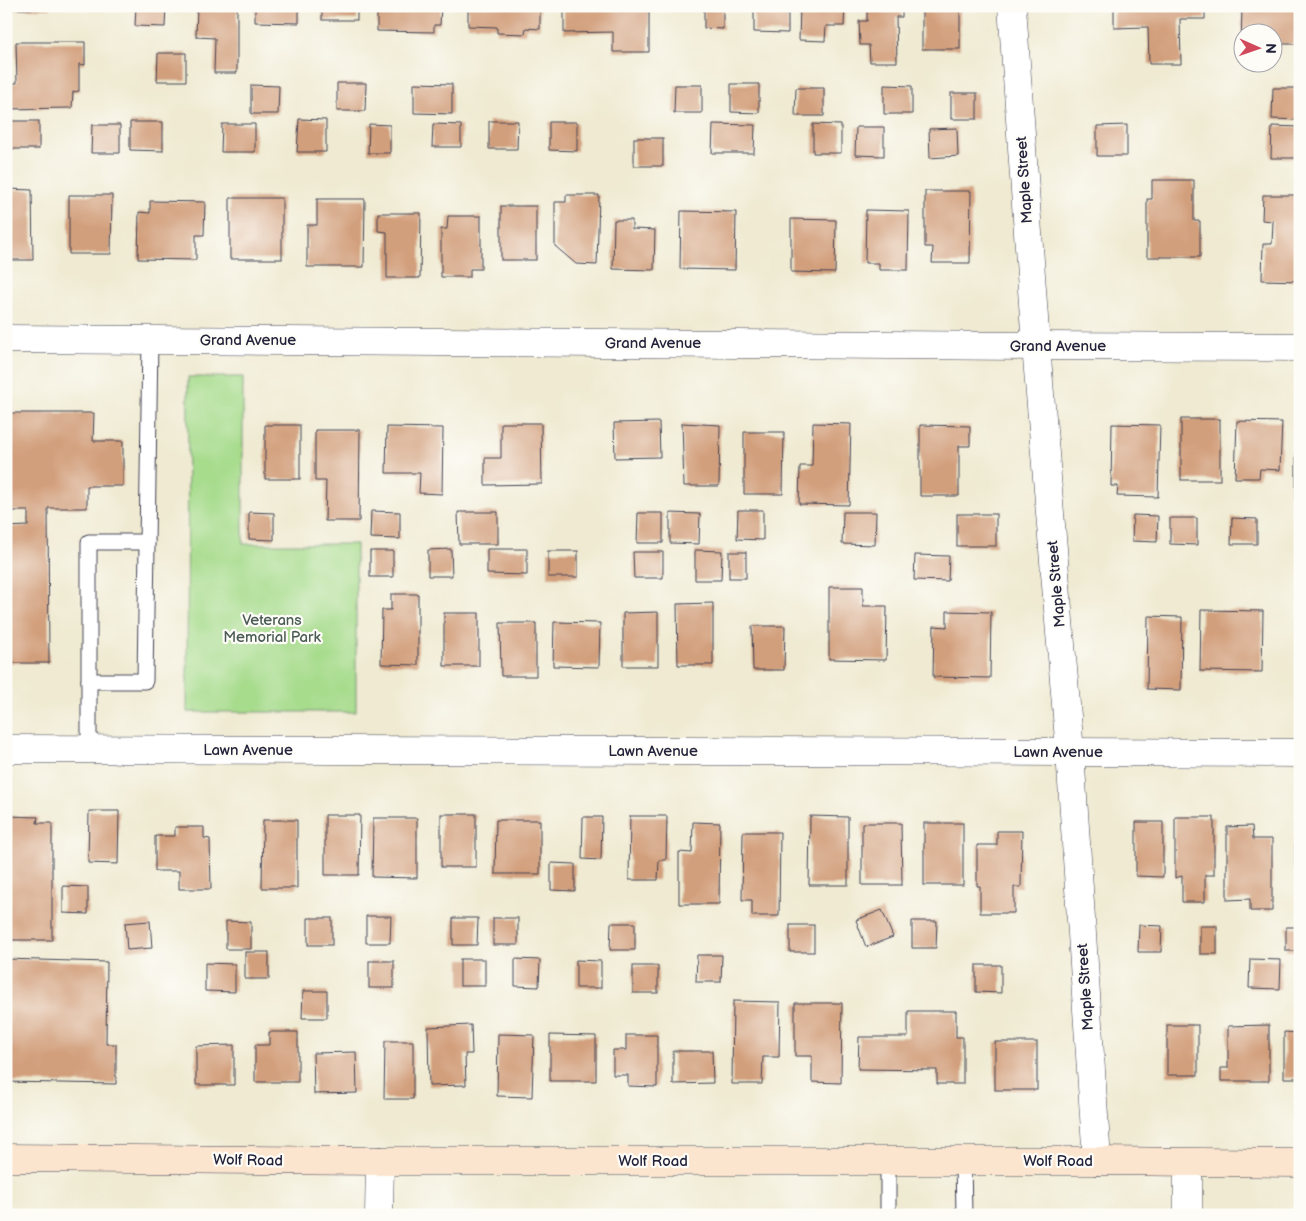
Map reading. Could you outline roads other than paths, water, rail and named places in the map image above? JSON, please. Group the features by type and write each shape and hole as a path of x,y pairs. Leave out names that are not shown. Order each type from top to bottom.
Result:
{"main road":[{"name":"Wolf Road","path":"6,1158 380,1161 1097,1161 1300,1163"}],"street":[{"name":"Maple Street","path":"1012,6 1036,346 1070,752 1097,1161"},
{"name":"Grand Avenue","path":"6,339 1300,347"},
{"name":"Lawn Avenue","path":"6,749 1300,754"},
{"path":"379,1215 380,1161"},
{"path":"1188,1162 1188,1215"}],"lane":[{"path":"90,682 145,682 150,340"},
{"path":"89,749 90,542 147,542"},
{"path":"888,1161 888,1215"},
{"path":"963,1161 964,1215"}],"park label":[{"name":"Veterans Memorial Park","path":"272,628"}]}
